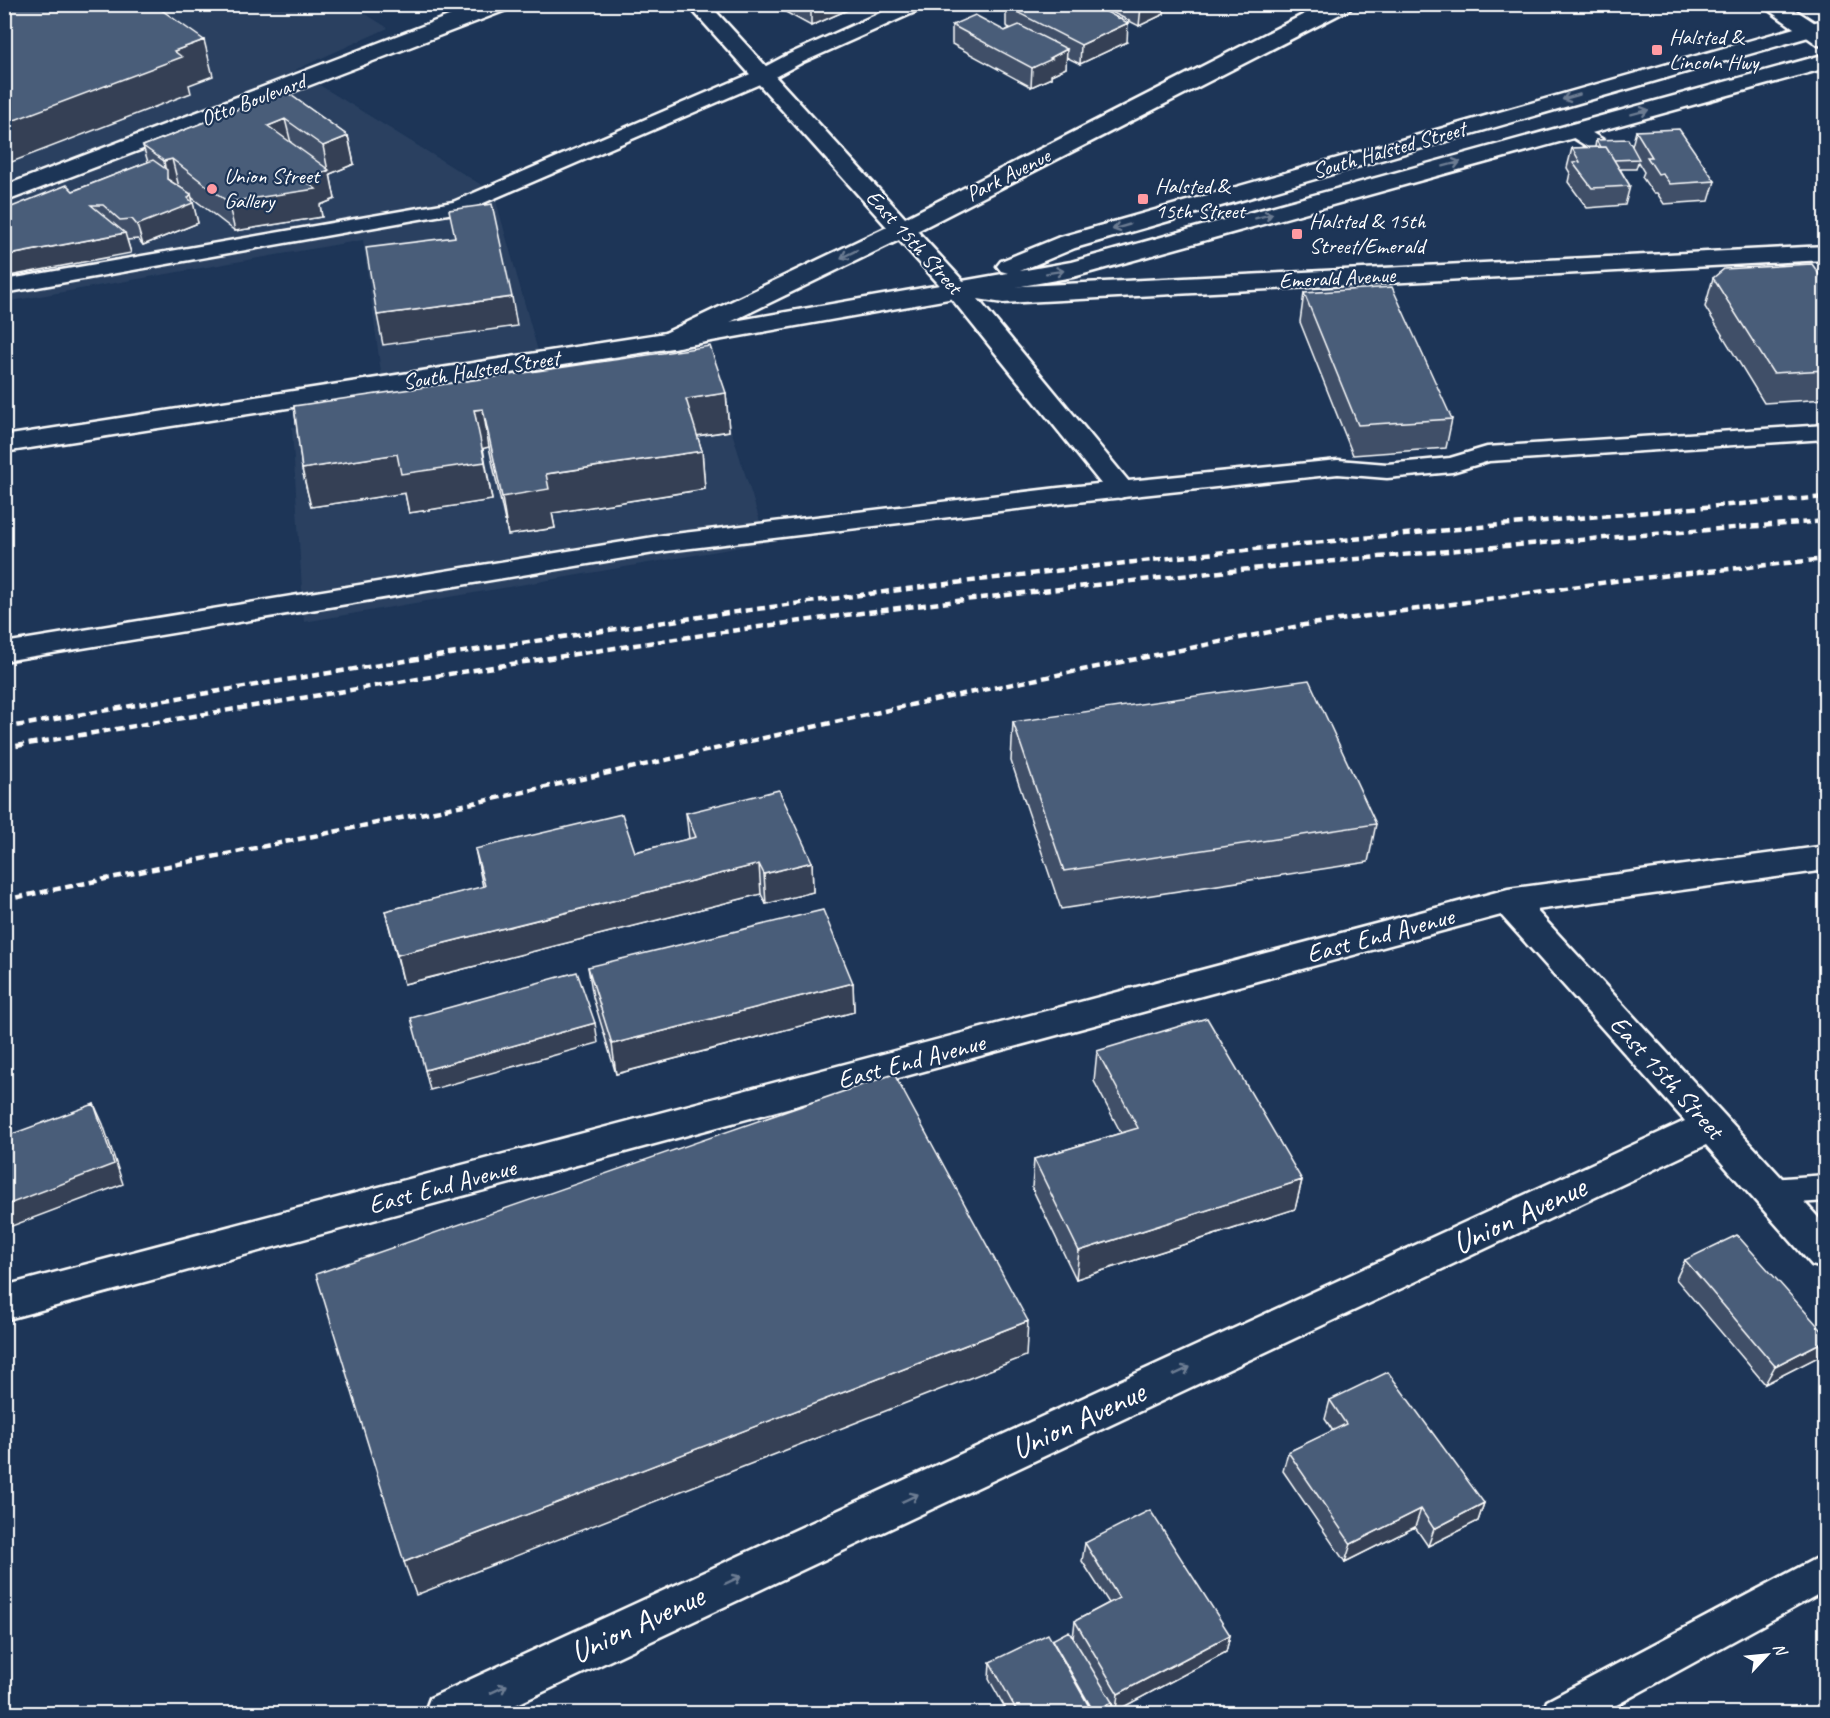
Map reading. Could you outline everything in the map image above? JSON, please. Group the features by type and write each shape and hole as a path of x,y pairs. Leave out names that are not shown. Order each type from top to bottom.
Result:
{"street":[{"name":"Otto Boulevard","path":"4,195 501,4"},
{"name":"East 15th Street","path":"697,4 956,288 1120,489"},
{"name":"Park Avenue","path":"672,340 902,229 1342,4"},
{"path":"1770,4 1820,31"},
{"name":"South Halsted Street","path":"956,288 1066,243 1820,31"},
{"name":"South Halsted Street","path":"4,444 672,340 1073,269 1826,61"},
{"name":"Emerald Avenue","path":"956,288 1002,295 1826,253"},
{"name":"East End Avenue","path":"4,1303 1508,901 1826,858"},
{"name":"East 15th Street","path":"1508,901 1826,1253"},
{"name":"Union Avenue","path":"446,1713 1710,1126"}],"lane":[{"path":"4,287 458,207 762,76 794,59 917,4"},
{"path":"1574,130 1603,148"},
{"path":"4,652 666,543 1120,489 1338,467 1388,471 1452,465 1487,454 1826,432"},
{"path":"1770,1192 1826,1188"},
{"path":"1561,1713 1826,1570"}],"shaded area":[{"path":"5,5 351,5 388,28 295,70 483,186 496,201 549,391 711,366 763,531 770,542 304,622 292,427 387,416 363,240 5,302"}],"building":[{"path":"4,4 153,4 204,40 174,51 182,57 4,124"},
{"path":"1006,4 1091,4 1128,23 1081,45 1007,7"},
{"path":"975,15 1005,31 1019,25 1067,49 1032,68 952,25"},
{"path":"285,91 348,136 323,146 285,119 268,126 329,170 304,180 316,189 228,202 172,159 164,161 143,146"},
{"path":"1679,129 1715,181 1670,184 1662,173 1658,174 1647,157 1652,157 1636,131"},
{"path":"1628,139 1639,159 1614,160 1606,147 1600,147 1596,140"},
{"path":"1606,147 1630,186 1592,188 1573,163 1580,162 1572,148"},
{"path":"153,160 167,170 167,179 191,194 188,198 193,203 137,225 132,219 120,220 103,205 91,205 125,233 4,256 4,210 67,185 73,191"},
{"path":"492,204 512,297 377,315 366,248 455,237 449,210"},
{"path":"1812,264 1826,284 1826,370 1773,373 1713,278 1724,269"},
{"path":"1392,287 1452,419 1358,425 1304,293"},
{"path":"710,346 726,393 686,399 702,451 546,474 549,489 502,497 483,409 474,410 485,462 401,474 397,454 302,469 294,406"},
{"path":"1309,680 1376,824 1064,871 1013,722"},
{"path":"779,790 812,862 764,874 759,864 397,955 385,911 485,886 475,849 622,814 635,852 696,837 686,813"},
{"path":"823,910 853,983 612,1044 588,967"},
{"path":"577,972 595,1023 425,1070 411,1018"},
{"path":"1207,1018 1302,1180 1079,1251 1034,1159 1138,1128 1097,1051"},
{"path":"894,1074 1028,1321 404,1562 316,1274"},
{"path":"94,1104 114,1164 4,1206 4,1137"},
{"path":"1737,1235 1826,1335 1826,1340 1775,1366 1685,1260"},
{"path":"1388,1372 1484,1503 1434,1529 1421,1509 1351,1544 1288,1452 1346,1424 1330,1400"},
{"path":"1150,1510 1230,1635 1118,1694 1075,1621 1119,1598 1085,1543"},
{"path":"1069,1631 1112,1702 1094,1712 1052,1640"},
{"path":"1048,1634 1091,1710 1084,1713 1018,1713 990,1662"}],"railway":[{"path":"4,728 455,653 907,589 1366,538 1826,497"},
{"path":"4,748 539,660 753,628 981,598 1343,560 1826,521"},
{"path":"4,900 488,800 924,702 1304,625 1622,580 1826,559"}],"place":[{"name":"Halsted & Lincoln Hwy","path":"1657,50"},
{"name":"Union Street Gallery","path":"212,189"},
{"name":"Halsted & 15th Street","path":"1143,199"},
{"name":"Halsted & 15th Street/Emerald","path":"1297,234"}]}
